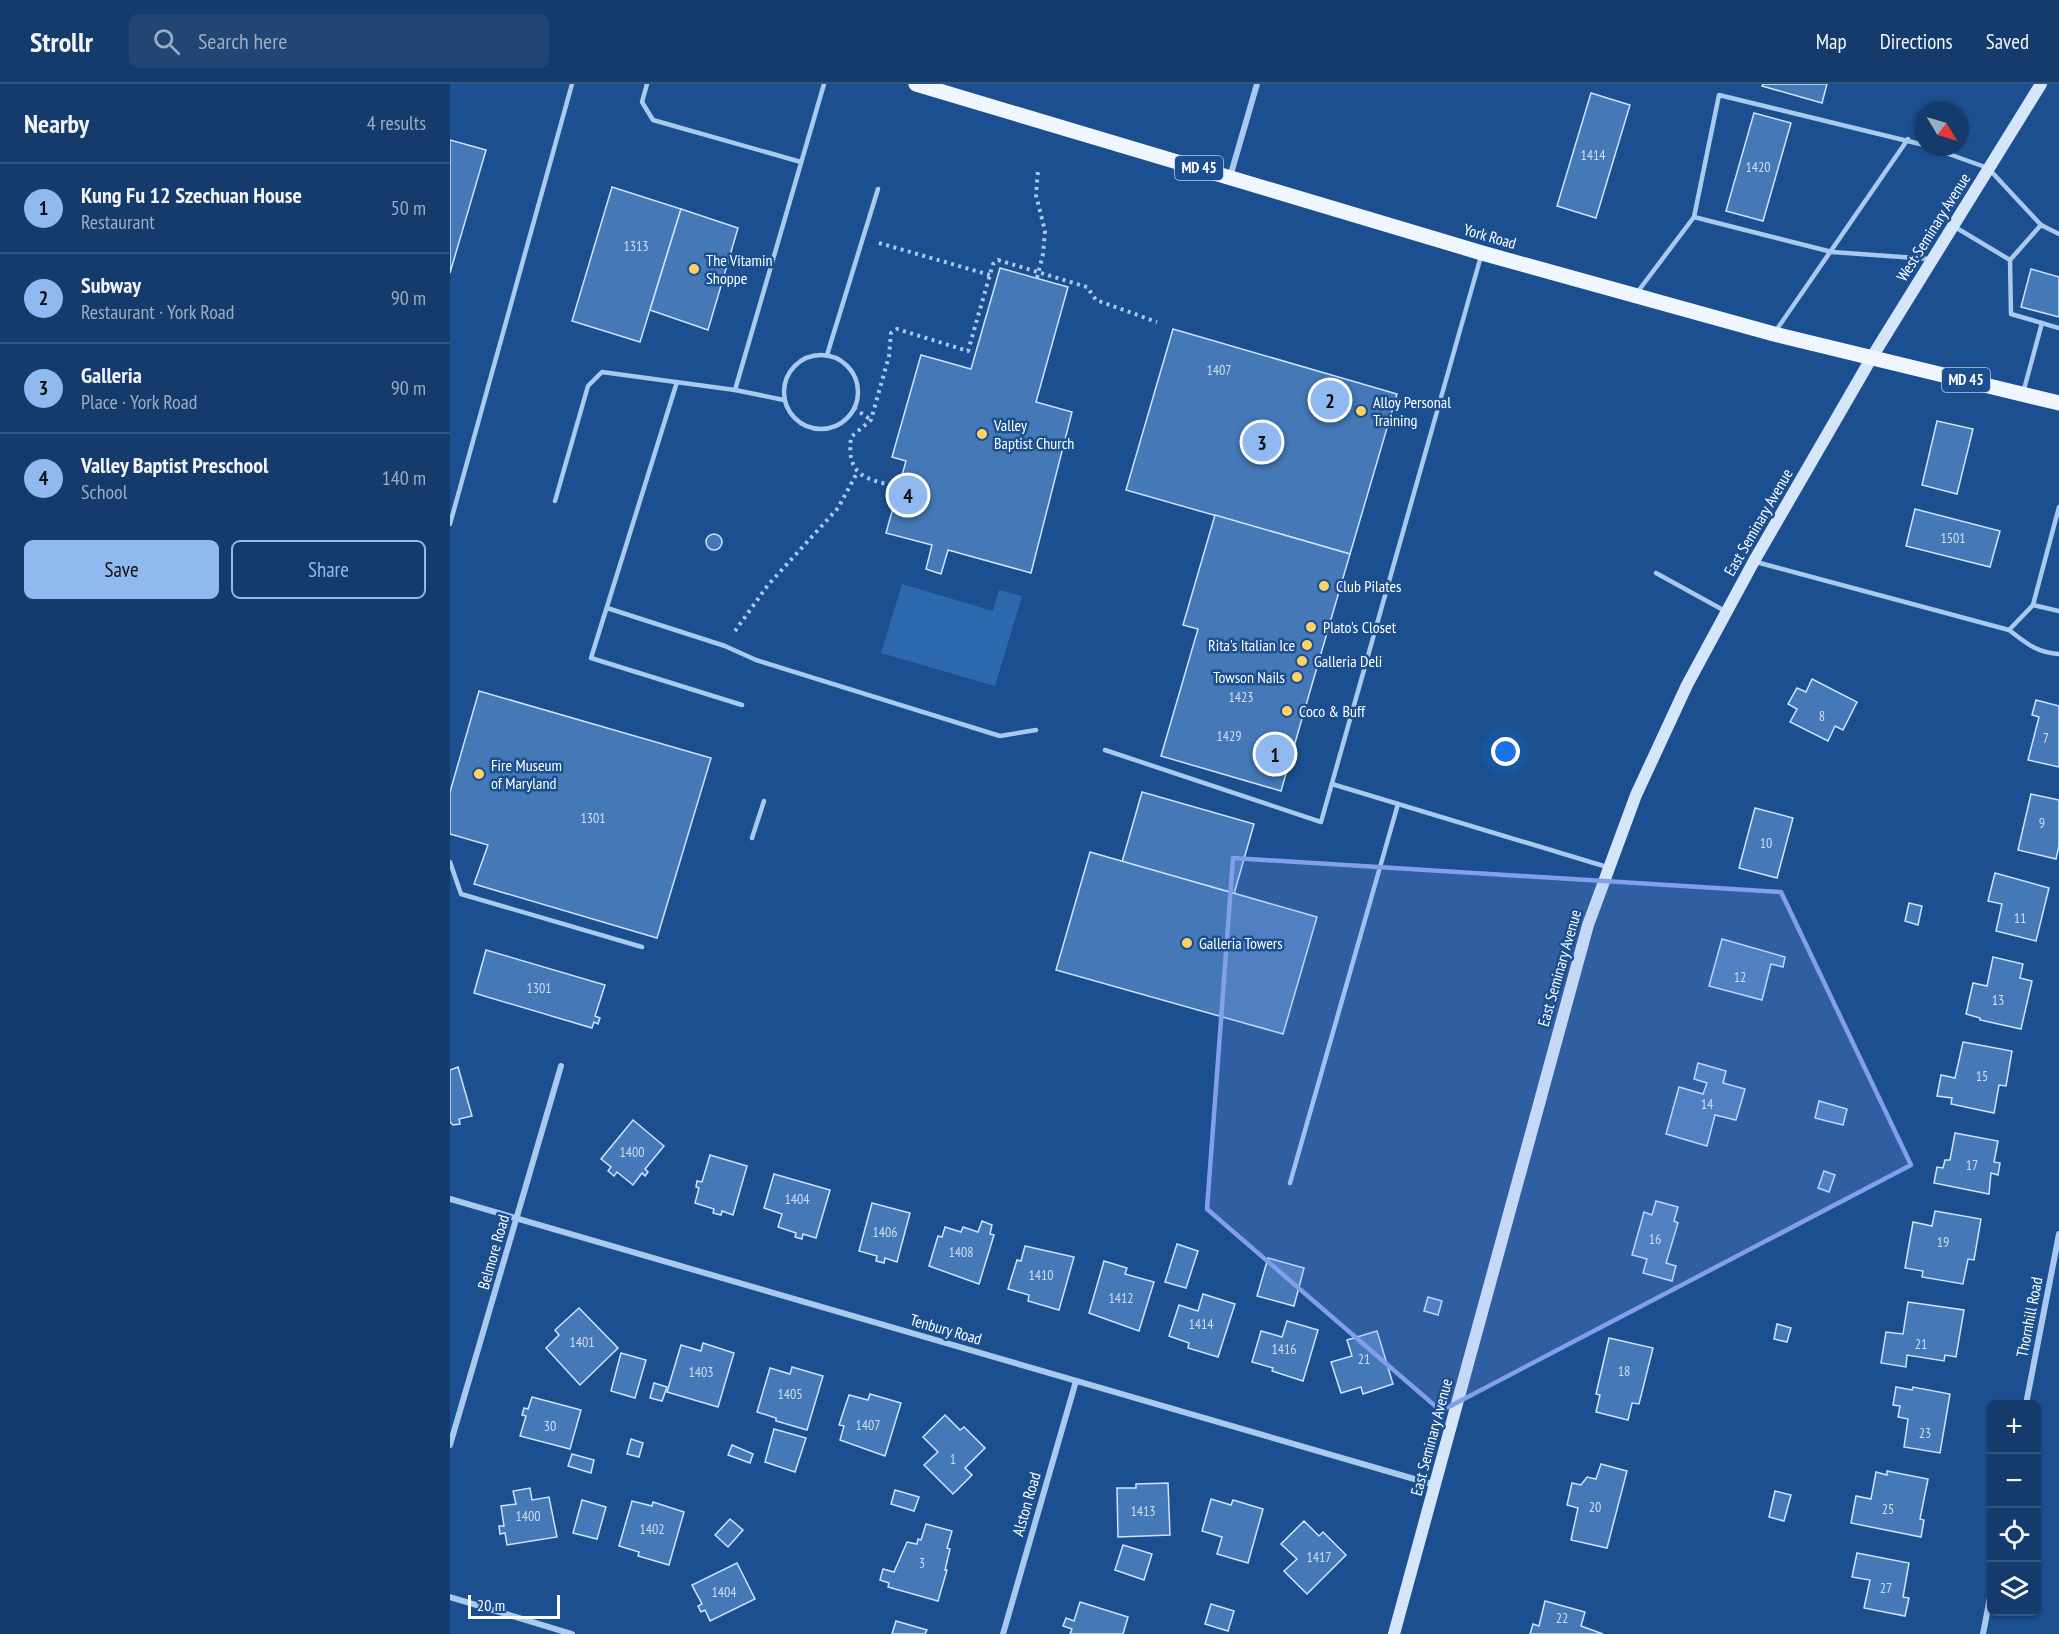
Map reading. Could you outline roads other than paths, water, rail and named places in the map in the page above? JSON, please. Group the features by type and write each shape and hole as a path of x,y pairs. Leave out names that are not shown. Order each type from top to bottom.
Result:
{"main road":[{"name":"York Road","path":"916,84 1482,253 1774,334 2059,403"}],"street":[{"path":"1229,177 1257,84"},
{"name":"West Seminary Avenue","path":"1872,357 2041,84"},
{"name":"East Seminary Avenue","path":"1394,1634 1522,1156 1588,925 1607,867 1663,734 1726,612 1872,357"},
{"name":"Belmore Road","path":"450,1445 561,1066"},
{"name":"Tenbury Road","path":"450,1199 1435,1485"},
{"name":"Thornhill Road","path":"2027,1400 2059,1234"},
{"name":"Alston Road","path":"1003,1634 1076,1381"},
{"path":"450,1597 572,1634"},
{"path":"1983,1634 1987,1613"}],"lane":[{"path":"450,524 452,506 572,84"},
{"path":"647,84 642,102 653,120 801,162"},
{"path":"735,390 824,84"},
{"path":"1635,295 1694,217 1719,95 1915,142"},
{"path":"1774,334 1908,139"},
{"path":"1954,156 1988,168 2041,225 2059,234"},
{"path":"827,356 879,189"},
{"path":"1694,217 1832,252 1932,260"},
{"path":"2041,225 2010,260 2011,314 2059,328"},
{"path":"1953,226 2010,260"},
{"path":"1105,750 1321,822 1482,253"},
{"path":"2023,394 2042,323"},
{"path":"815,355 827,356 847,366 854,375 857,398 854,408 838,425 816,429 796,420 784,400 787,377 794,366 815,355"},
{"path":"555,501 588,386 602,372 735,390 784,400"},
{"path":"677,382 591,658 742,705"},
{"path":"2009,630 2033,605 2059,507"},
{"path":"1754,561 2009,630 2031,648 2042,653 2059,654"},
{"path":"1656,573 1726,612"},
{"path":"2033,605 2059,611"},
{"path":"607,608 725,646 756,660 1000,735 1036,730"},
{"path":"1332,784 1607,867"},
{"path":"752,838 764,801"},
{"path":"1290,1183 1398,804"},
{"path":"450,862 461,894 642,947"}],"place":[{"name":"The Vitamin Shoppe","path":"694,269"},
{"name":"Subway","path":"1330,400"},
{"name":"Alloy Personal Training","path":"1361,411"},
{"name":"Valley Baptist Church","path":"982,434"},
{"name":"Galleria","path":"1262,442"},
{"name":"Valley Baptist Preschool","path":"908,495"},
{"name":"Club Pilates","path":"1324,586"},
{"name":"Plato's Closet","path":"1311,627"},
{"name":"Rita's Italian Ice","path":"1307,645"},
{"name":"Galleria Deli","path":"1302,661"},
{"name":"Towson Nails","path":"1297,677"},
{"name":"Coco & Buff","path":"1287,711"},
{"name":"Kung Fu 12 Szechuan House","path":"1275,754"},
{"name":"Fire Museum of Maryland","path":"479,774"},
{"name":"Galleria Towers","path":"1187,943"}]}
